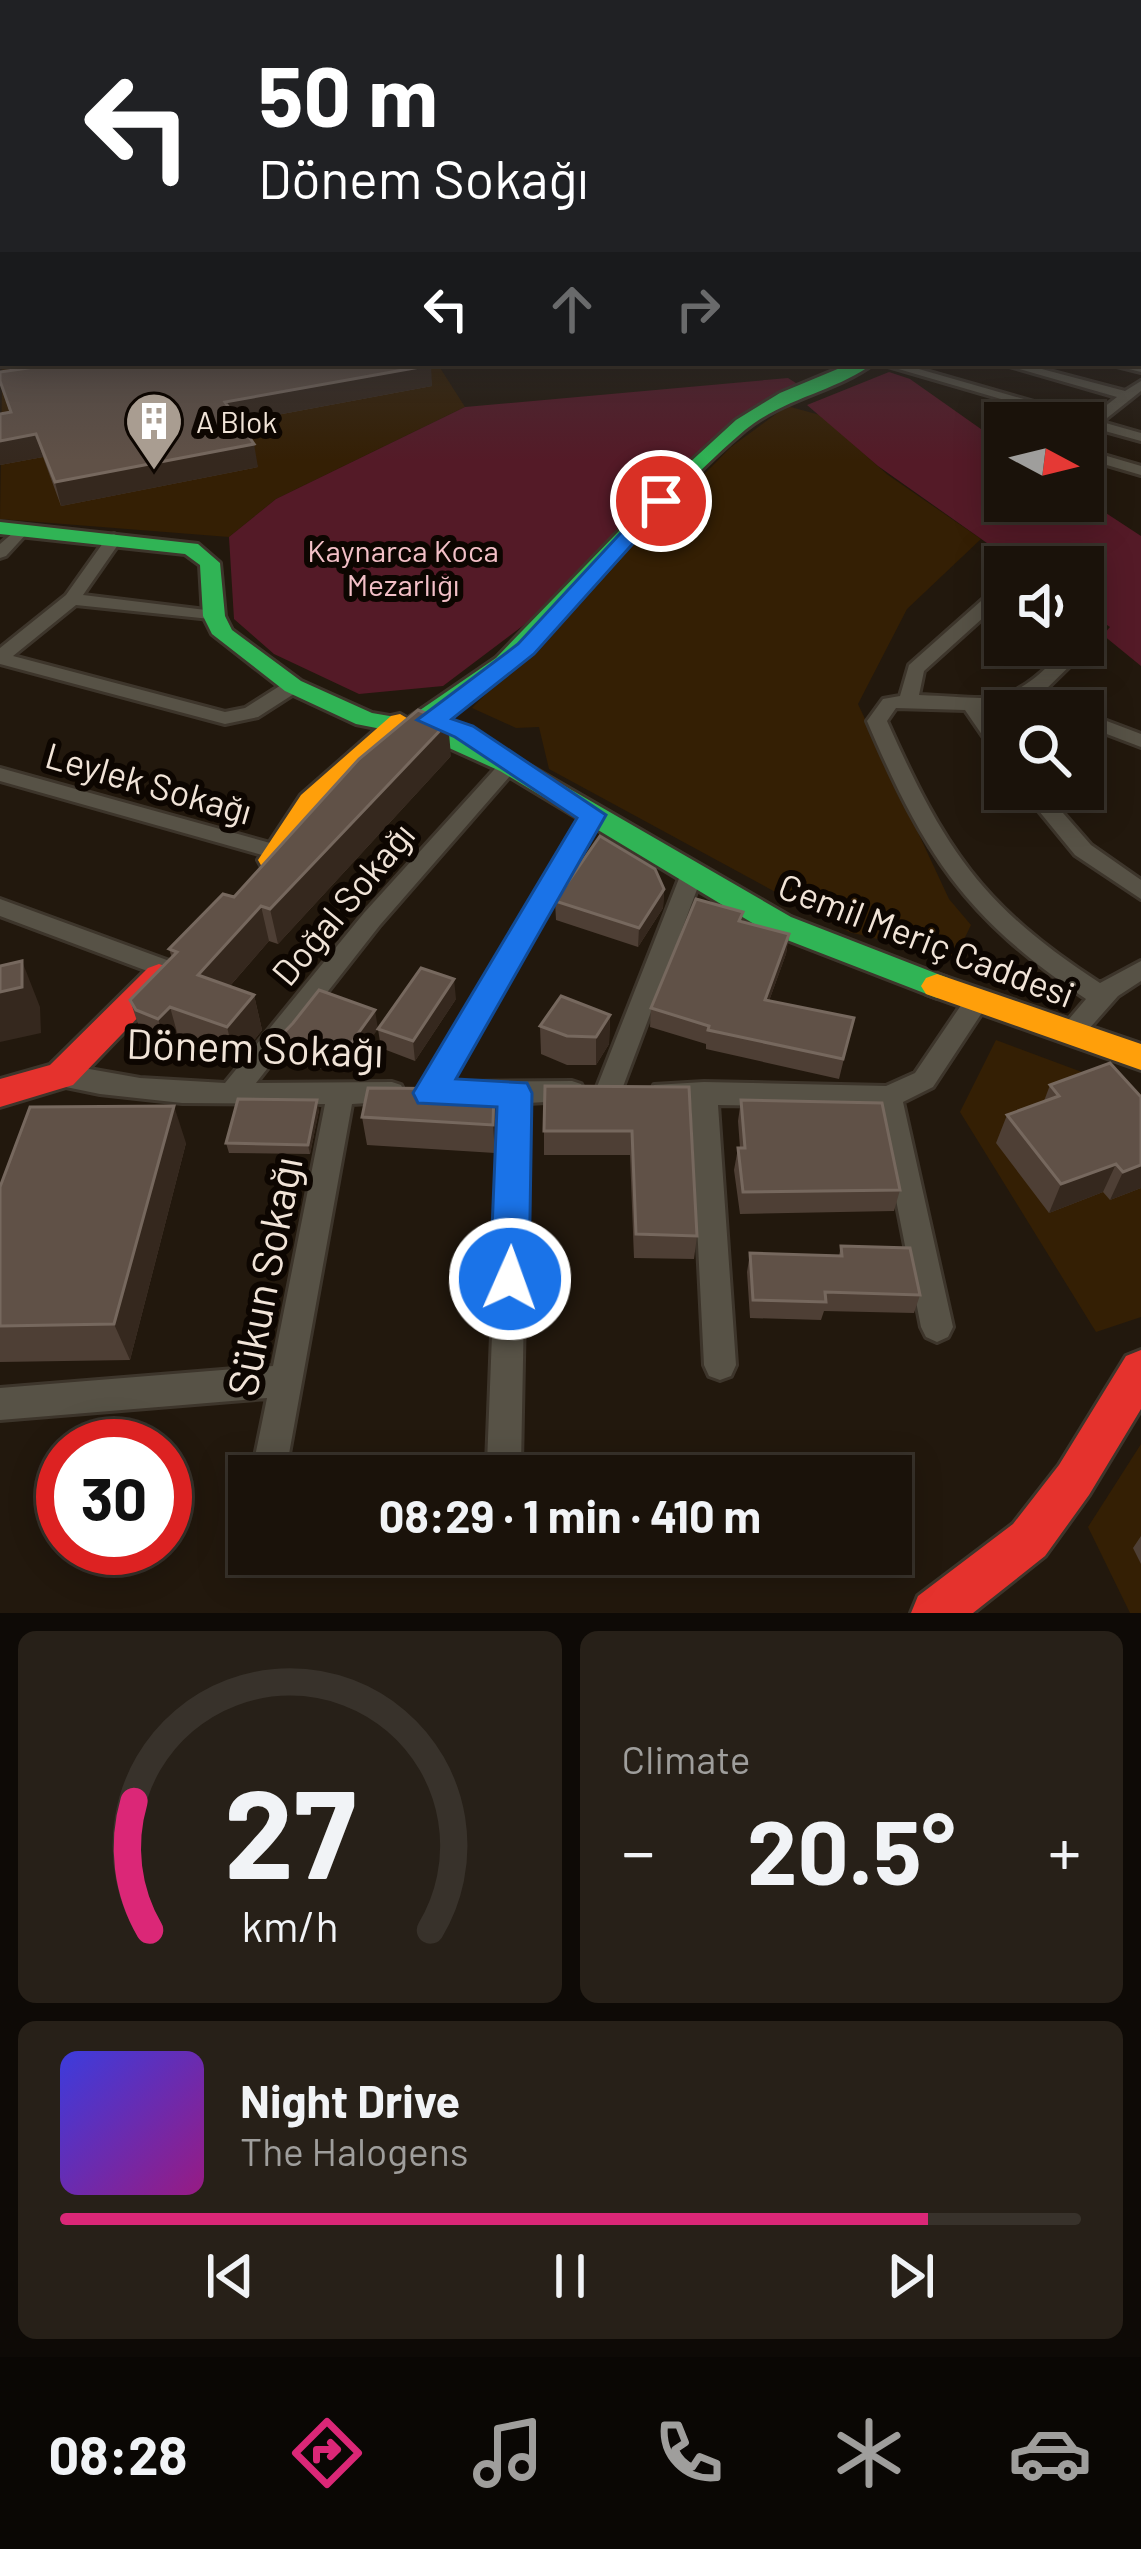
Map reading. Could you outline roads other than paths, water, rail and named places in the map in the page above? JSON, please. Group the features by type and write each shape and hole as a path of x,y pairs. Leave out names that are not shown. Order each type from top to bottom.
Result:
{"street":[{"path":"247,886 280,853 310,801 411,722 532,638 744,422 860,366"},
{"path":"894,366 1010,402"},
{"path":"1016,366 1127,396"},
{"path":"1104,414 1141,386"},
{"path":"1104,429 1141,437"},
{"path":"1104,459 1141,470"},
{"path":"0,553 10,529"},
{"name":"Cemil Meriç Caddesi","path":"10,529 172,544 203,556 210,563 214,616 228,640 246,656 293,686 411,722"},
{"path":"0,657 72,599 114,539"},
{"path":"72,599 214,616"},
{"path":"909,699 915,669 982,610"},
{"name":"Cemil Meriç Caddesi","path":"246,656 509,765 780,925 977,1002 1141,1057"},
{"path":"0,657 225,718 251,712 293,686"},
{"path":"1032,690 1058,666"},
{"path":"984,700 909,699 890,704 877,721 925,828 975,901 1036,954 1102,997"},
{"path":"969,702 984,724"},
{"path":"1104,726 1141,741"},
{"name":"Doğal Sokağı","path":"233,1092 371,919 509,765"},
{"name":"Leylek Sokağı","path":"0,774 280,853"},
{"path":"1049,810 1083,850 1141,891"},
{"path":"430,1093 592,815"},
{"path":"608,1092 692,876"},
{"path":"0,907 174,961 61,1075 19,1099"},
{"path":"1071,1032 1102,997 1141,970"},
{"path":"937,1327 889,1097 924,1079 977,1002"},
{"name":"Dönem Sokağı","path":"61,1075 86,1082 233,1092 889,1097"},
{"name":"Sükun Sokağı","path":"272,1455 341,1092"},
{"path":"504,1455 515,1093"},
{"path":"704,1093 720,1365"},
{"path":"935,1613 1029,1540 1074,1480 1141,1370"},
{"path":"0,1404 286,1381"}],"place":[{"name":"A Blok","path":"154,472"}],"park label":[{"name":"Kaynarca Koca Mezarlığı","path":"403,567"}]}
